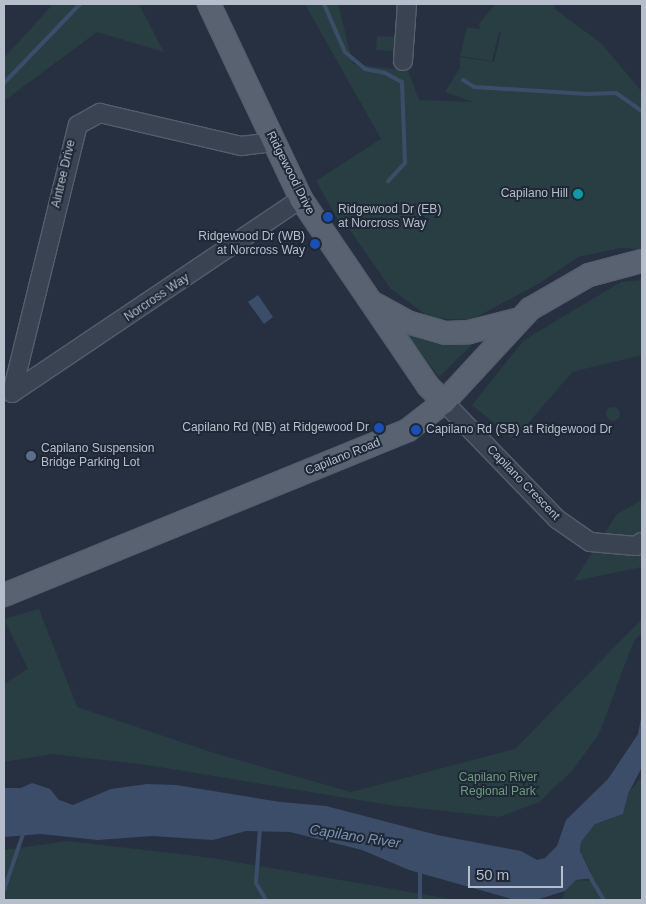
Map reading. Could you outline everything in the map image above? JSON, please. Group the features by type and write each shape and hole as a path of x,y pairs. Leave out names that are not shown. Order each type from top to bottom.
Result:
{"main road":[{"name":"Ridgewood Drive","path":"209,4 301,199 428,386 444,402"},
{"name":"Capilano Road","path":"4,595 400,434 420,422 444,402 516,320 550,296 589,275 642,262"},
{"path":"369,300 407,322 445,333 469,332 516,320"}],"street":[{"path":"403,61 407,4"},
{"name":"Aintree Drive","path":"12,393 78,125 100,112 241,146 273,142"},
{"name":"Norcross Way","path":"12,393 301,199"},
{"name":"Capilano Crescent","path":"444,402 557,519 590,542 636,546 642,542"}],"green space":[{"path":"53,4 139,4 164,52 97,32 4,101 4,58"},
{"path":"305,4 338,4 353,64 408,71 419,100 473,102 445,92 460,68 460,57 494,62 501,33 499,32 492,61 460,56 467,27 480,29 479,24 495,4 554,4 556,10 601,43 642,92 642,249 620,248 578,257 540,283 471,320 430,318 390,288 348,227 343,229 316,181 381,139"},
{"path":"377,36 395,37 395,51 376,50"},
{"path":"642,280 642,355 572,372 514,440 472,405 524,340 621,282"},
{"path":"396,320 481,336 439,377"},
{"path":"613,407 618,409 620,414 618,419 613,421 608,419 606,414 608,409"},
{"path":"642,500 642,567 574,581 617,514"},
{"name":"Capilano River Regional Park","path":"39,609 77,707 214,753 351,792 515,749 642,619 642,633 635,639 599,734 572,771 539,802 499,817 389,805 147,765 52,754 4,762 4,684 28,669 4,619"},
{"path":"642,776 642,900 562,900 565,891 576,880 589,881 591,872 580,851 581,842 595,824 623,814 628,794"},
{"path":"68,841 213,858 456,900 4,900 4,850"}],"water":[{"path":"258,295 273,317 264,324 248,302"},
{"name":"Capilano River","path":"642,713 642,767 628,794 623,814 595,824 581,842 580,851 593,878 576,880 565,891 536,900 515,900 409,870 362,850 290,832 246,831 213,840 152,836 98,840 41,834 4,837 4,788 21,788 32,783 50,789 59,800 73,805 111,789 147,784 176,785 280,802 326,806 437,835 521,851 537,860 545,858 557,846 566,820 608,779 638,734"}],"waterway":[{"path":"4,83 80,4"},
{"path":"324,4 345,52 365,69 385,73 402,82 405,163 388,181"},
{"path":"463,80 474,87 587,94 616,93 642,111"},
{"path":"260,828 256,883 266,900"},
{"path":"4,890 24,831"},
{"path":"420,868 420,900"},
{"path":"590,877 604,900"}],"place":[{"name":"Capilano Hill","path":"578,194"},
{"name":"Ridgewood Dr (EB) at Norcross Way","path":"328,217"},
{"name":"Ridgewood Dr (WB) at Norcross Way","path":"315,244"},
{"name":"Capilano Rd (NB) at Ridgewood Dr","path":"379,428"},
{"name":"Capilano Rd (SB) at Ridgewood Dr","path":"416,430"},
{"name":"Capilano Suspension Bridge Parking Lot","path":"31,456"}]}
